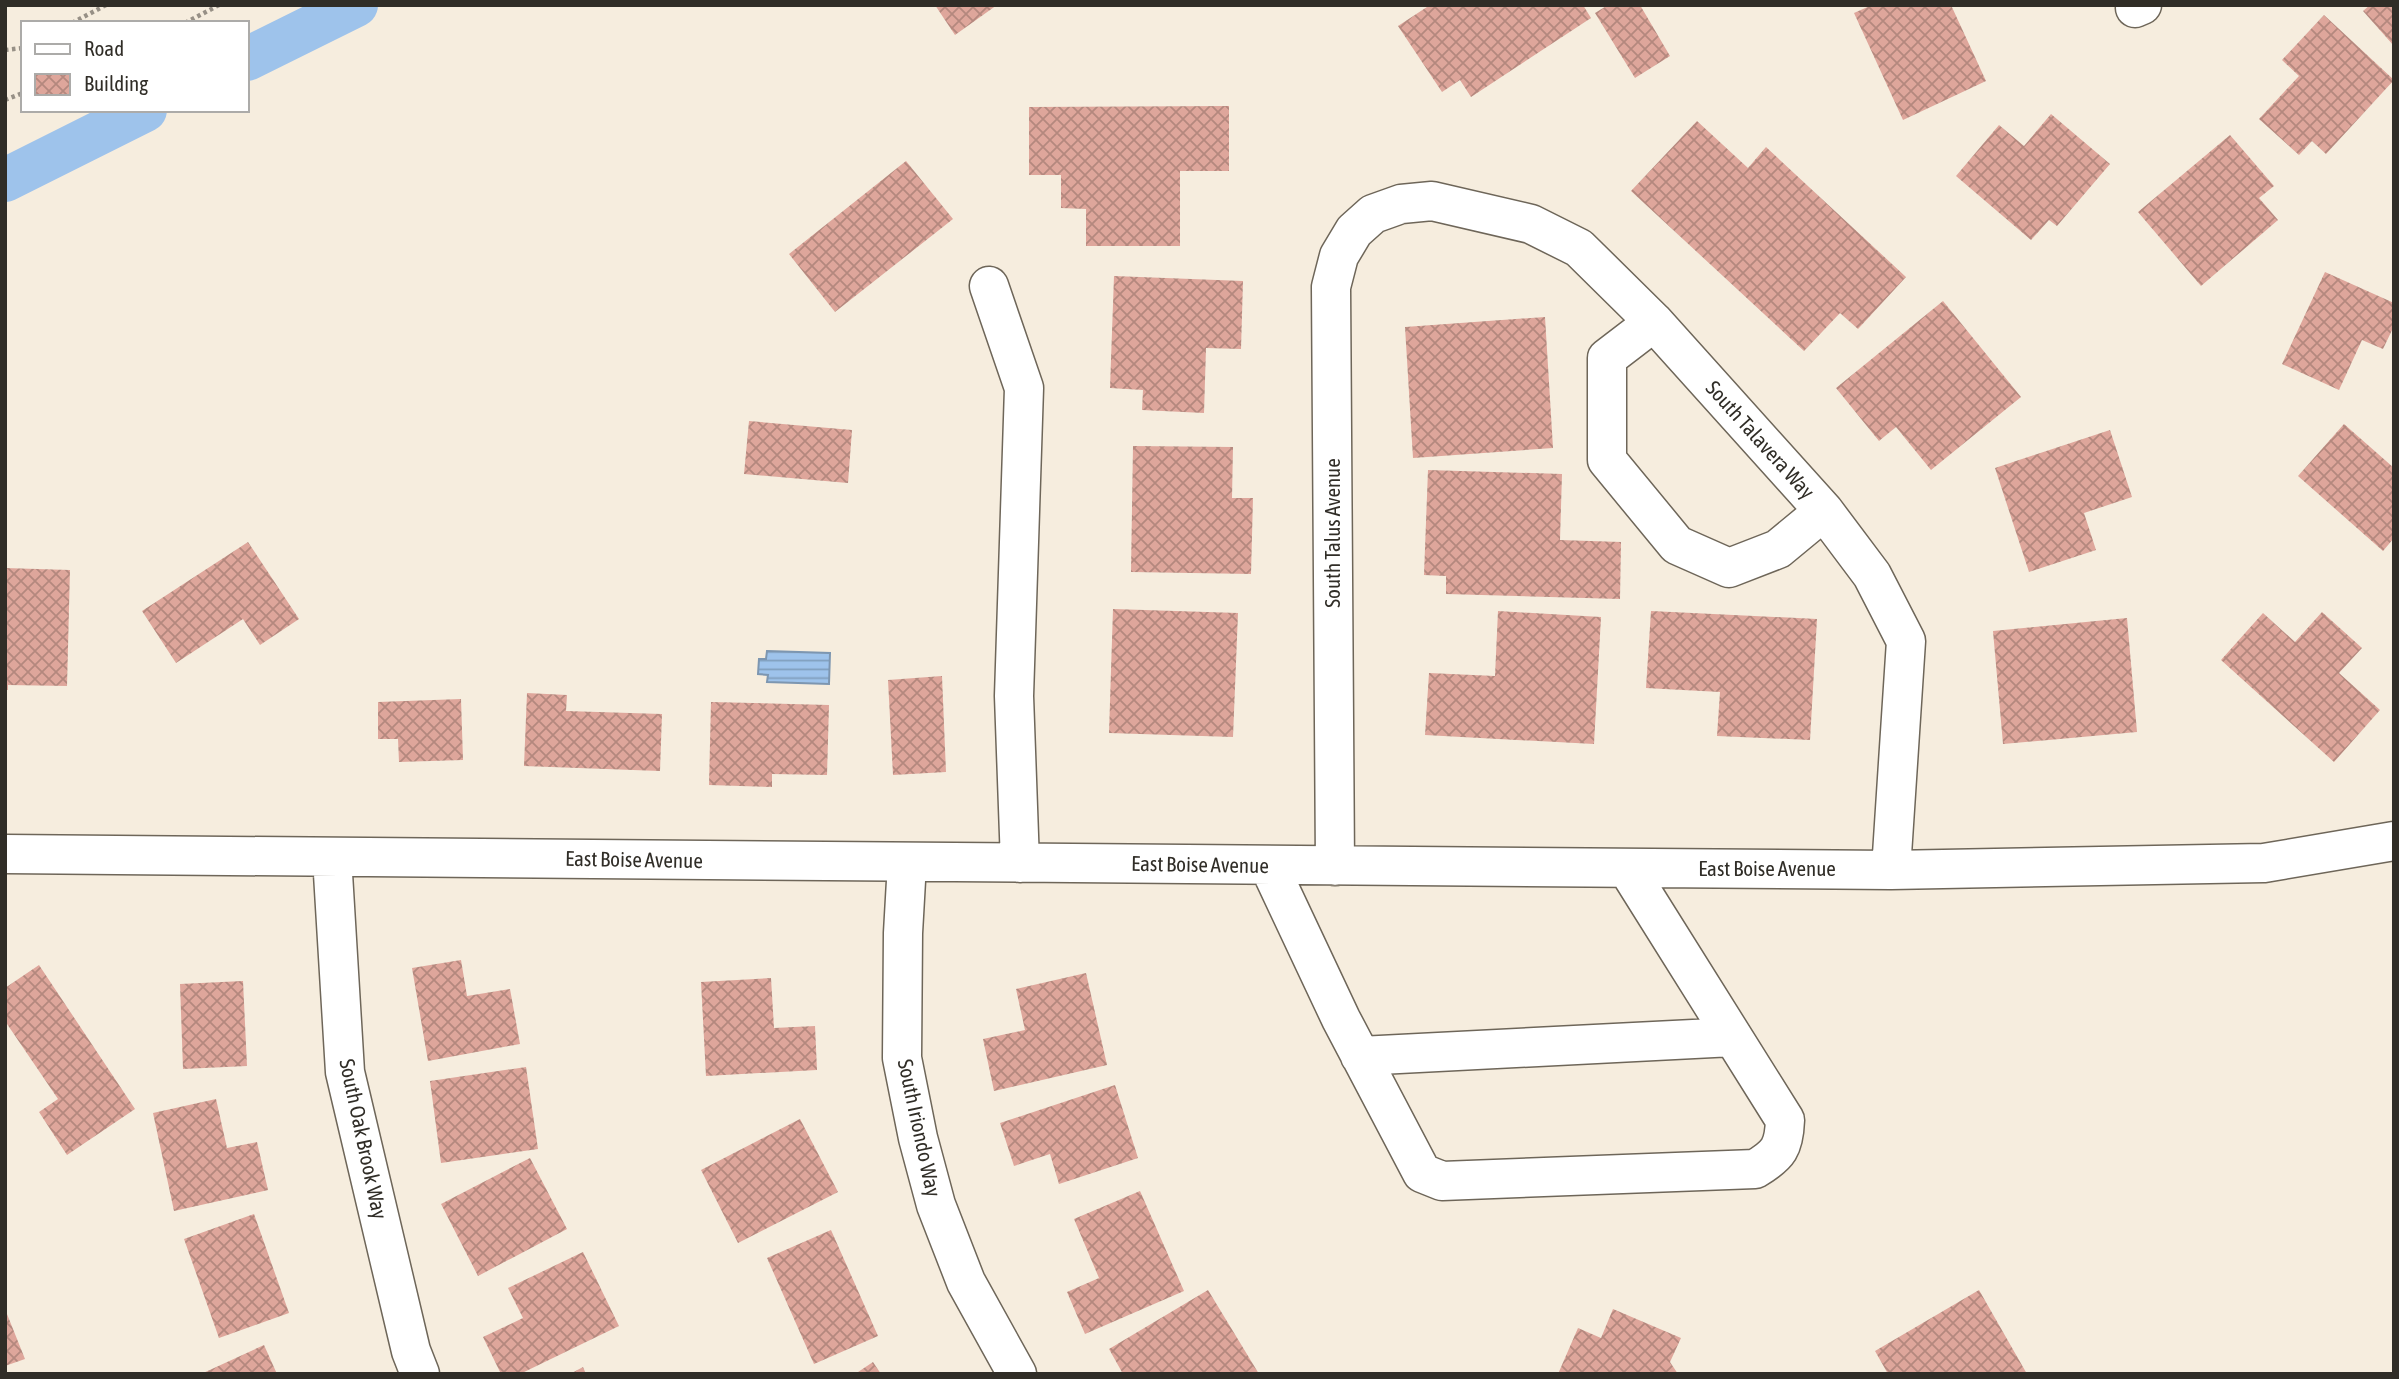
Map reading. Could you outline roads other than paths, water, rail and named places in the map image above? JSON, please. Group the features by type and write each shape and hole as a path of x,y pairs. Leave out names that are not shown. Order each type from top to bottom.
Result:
{"street":[{"name":"South Talavera Way","path":"1373,214 1401,204 1432,201 1531,224 1579,248 1654,322 1824,511 1872,575 1906,641 1891,870"},
{"name":"South Talus Avenue","path":"1335,866 1331,287 1339,256 1354,231 1373,214"},
{"path":"989,286 1024,388 1014,696 1020,863"},
{"path":"1654,322 1608,358 1607,460 1677,545 1729,568 1778,549 1824,511"},
{"name":"East Boise Avenue","path":"5,854 1891,870 2263,863 2394,841"},
{"name":"South Oak Brook Way","path":"332,857 345,1072 411,1351 420,1374"},
{"name":"South Iriondo Way","path":"907,863 903,933 902,1058 918,1138 936,1205 966,1282 1017,1374"},
{"path":"1269,866 1360,1056 1422,1172 1442,1181 1755,1169 1773,1159 1784,1141 1785,1120 1628,869"},
{"path":"1360,1056 1733,1037"}],"water":[{"path":"767,651 830,653 829,684 767,682 768,675 758,674 759,659 766,659"}],"waterway":[{"path":"248,59 356,5"},
{"path":"5,180 141,112"}]}
